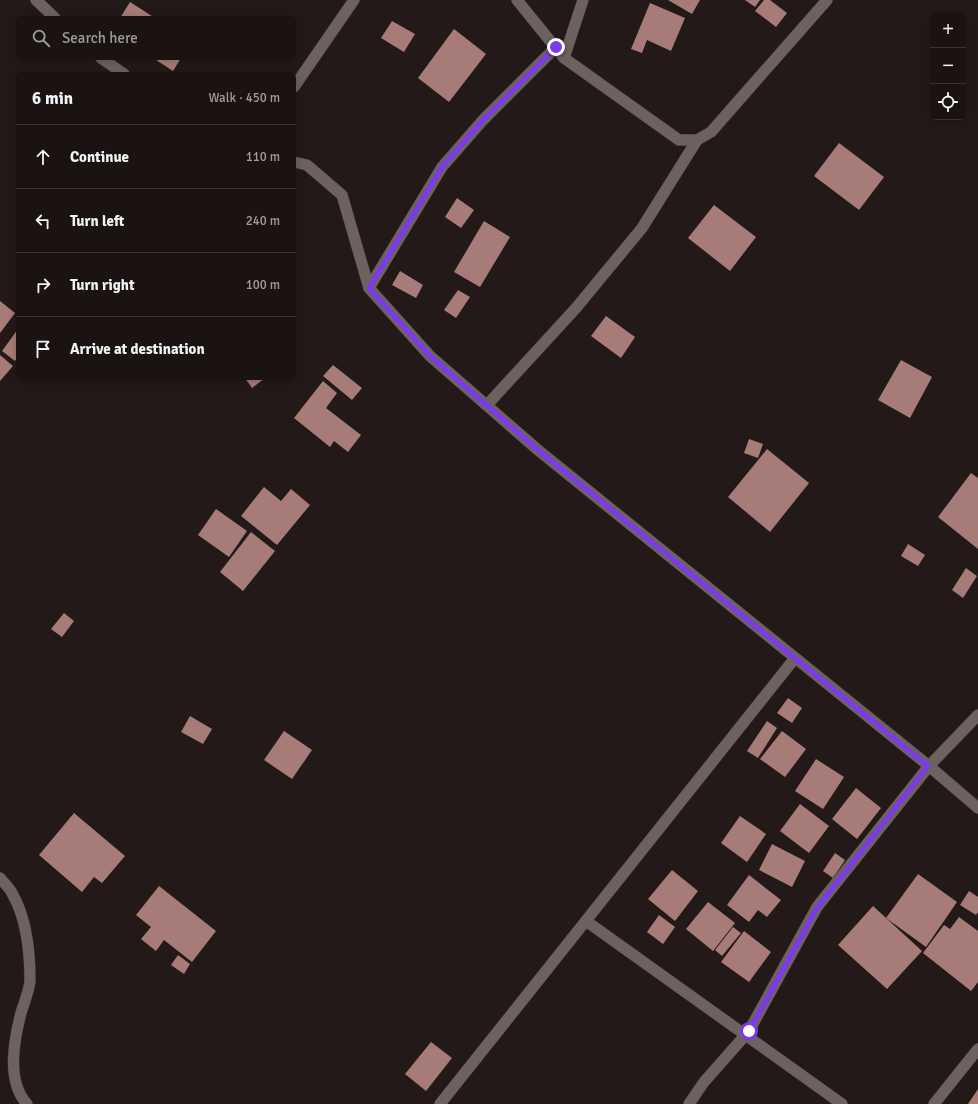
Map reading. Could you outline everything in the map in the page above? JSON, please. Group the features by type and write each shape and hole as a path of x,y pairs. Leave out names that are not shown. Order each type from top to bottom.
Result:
{"street":[{"path":"36,0 53,16"},
{"path":"296,84 354,0"},
{"path":"517,0 564,58 678,140 697,140"},
{"path":"564,58 583,0"},
{"path":"487,404 576,308 642,228 697,140 711,132 827,0"},
{"path":"369,288 442,167 483,120 556,47"},
{"path":"105,60 121,72"},
{"path":"296,162 307,165 342,195 369,288 430,356 487,404 538,450 978,808"},
{"path":"440,1104 795,658"},
{"path":"689,1104 704,1082 746,1035 817,908 928,766 978,715"},
{"path":"0,878 13,894 23,918 28,950 30,982 18,1025 13,1069 22,1098 27,1104"},
{"path":"586,921 842,1104"},
{"path":"934,1104 978,1049"}],"building":[{"path":"668,0 700,0 692,14"},
{"path":"745,0 760,0 755,7"},
{"path":"764,0 770,0 787,13 776,27 755,11"},
{"path":"130,2 152,16 121,16"},
{"path":"650,3 685,18 671,51 647,40 642,53 631,49"},
{"path":"392,21 415,34 404,52 381,38"},
{"path":"454,29 486,54 449,102 418,78"},
{"path":"156,60 180,60 173,71"},
{"path":"839,143 884,177 859,210 814,176"},
{"path":"457,198 474,210 461,228 445,217"},
{"path":"714,205 756,237 730,271 688,238"},
{"path":"484,221 510,237 480,287 454,272"},
{"path":"400,271 423,285 416,298 392,285"},
{"path":"458,290 470,297 456,318 444,310"},
{"path":"0,301 15,313 0,333"},
{"path":"606,316 635,337 621,358 591,336"},
{"path":"16,332 16,360 15,361 2,351"},
{"path":"0,355 13,366 0,381"},
{"path":"901,360 932,377 910,418 878,400"},
{"path":"333,365 362,388 352,400 323,376"},
{"path":"246,380 262,380 252,388"},
{"path":"323,381 337,393 326,408 361,435 348,452 334,441 330,447 294,418"},
{"path":"749,439 763,444 758,458 744,453"},
{"path":"767,449 809,483 770,532 728,497"},
{"path":"971,473 978,478 978,549 938,517"},
{"path":"264,487 281,501 291,489 310,505 277,545 241,516"},
{"path":"216,509 247,531 229,557 198,535"},
{"path":"251,532 275,551 243,591 220,572"},
{"path":"908,544 925,555 918,566 901,556"},
{"path":"966,568 977,576 963,598 952,590"},
{"path":"64,613 74,621 62,637 51,629"},
{"path":"788,698 802,708 792,723 777,713"},
{"path":"190,716 212,729 203,744 181,732"},
{"path":"767,721 777,728 758,758 747,751"},
{"path":"284,731 312,750 292,779 264,760"},
{"path":"782,731 806,749 785,777 760,759"},
{"path":"816,759 844,777 823,809 795,791"},
{"path":"856,788 881,808 857,839 832,819"},
{"path":"800,804 829,826 809,853 780,831"},
{"path":"74,813 125,856 102,883 94,877 82,892 39,855"},
{"path":"740,816 766,834 747,862 721,843"},
{"path":"772,844 805,861 792,887 759,870"},
{"path":"835,853 845,860 833,878 823,871"},
{"path":"672,870 698,891 675,921 648,899"},
{"path":"918,874 957,902 926,947 886,918"},
{"path":"749,875 781,900 767,917 758,910 749,922 727,905"},
{"path":"159,886 216,931 192,962 164,940 156,951 141,939 151,927 136,915"},
{"path":"969,891 978,897 978,912 976,915 960,905"},
{"path":"708,902 735,923 713,951 686,929"},
{"path":"873,906 922,951 887,989 838,945"},
{"path":"659,915 675,927 663,944 647,932"},
{"path":"959,917 978,931 978,982 971,991 923,953 944,925 950,929"},
{"path":"733,927 741,933 722,956 715,950"},
{"path":"744,931 771,952 749,982 721,962"},
{"path":"178,955 190,964 184,974 171,965"},
{"path":"431,1042 452,1058 426,1091 405,1074"},
{"path":"978,1089 978,1104 968,1104"}],"route":[{"path":"556,47 483,120 442,167 369,288 430,356 487,404 538,450 928,766 817,908 749,1031"}]}
